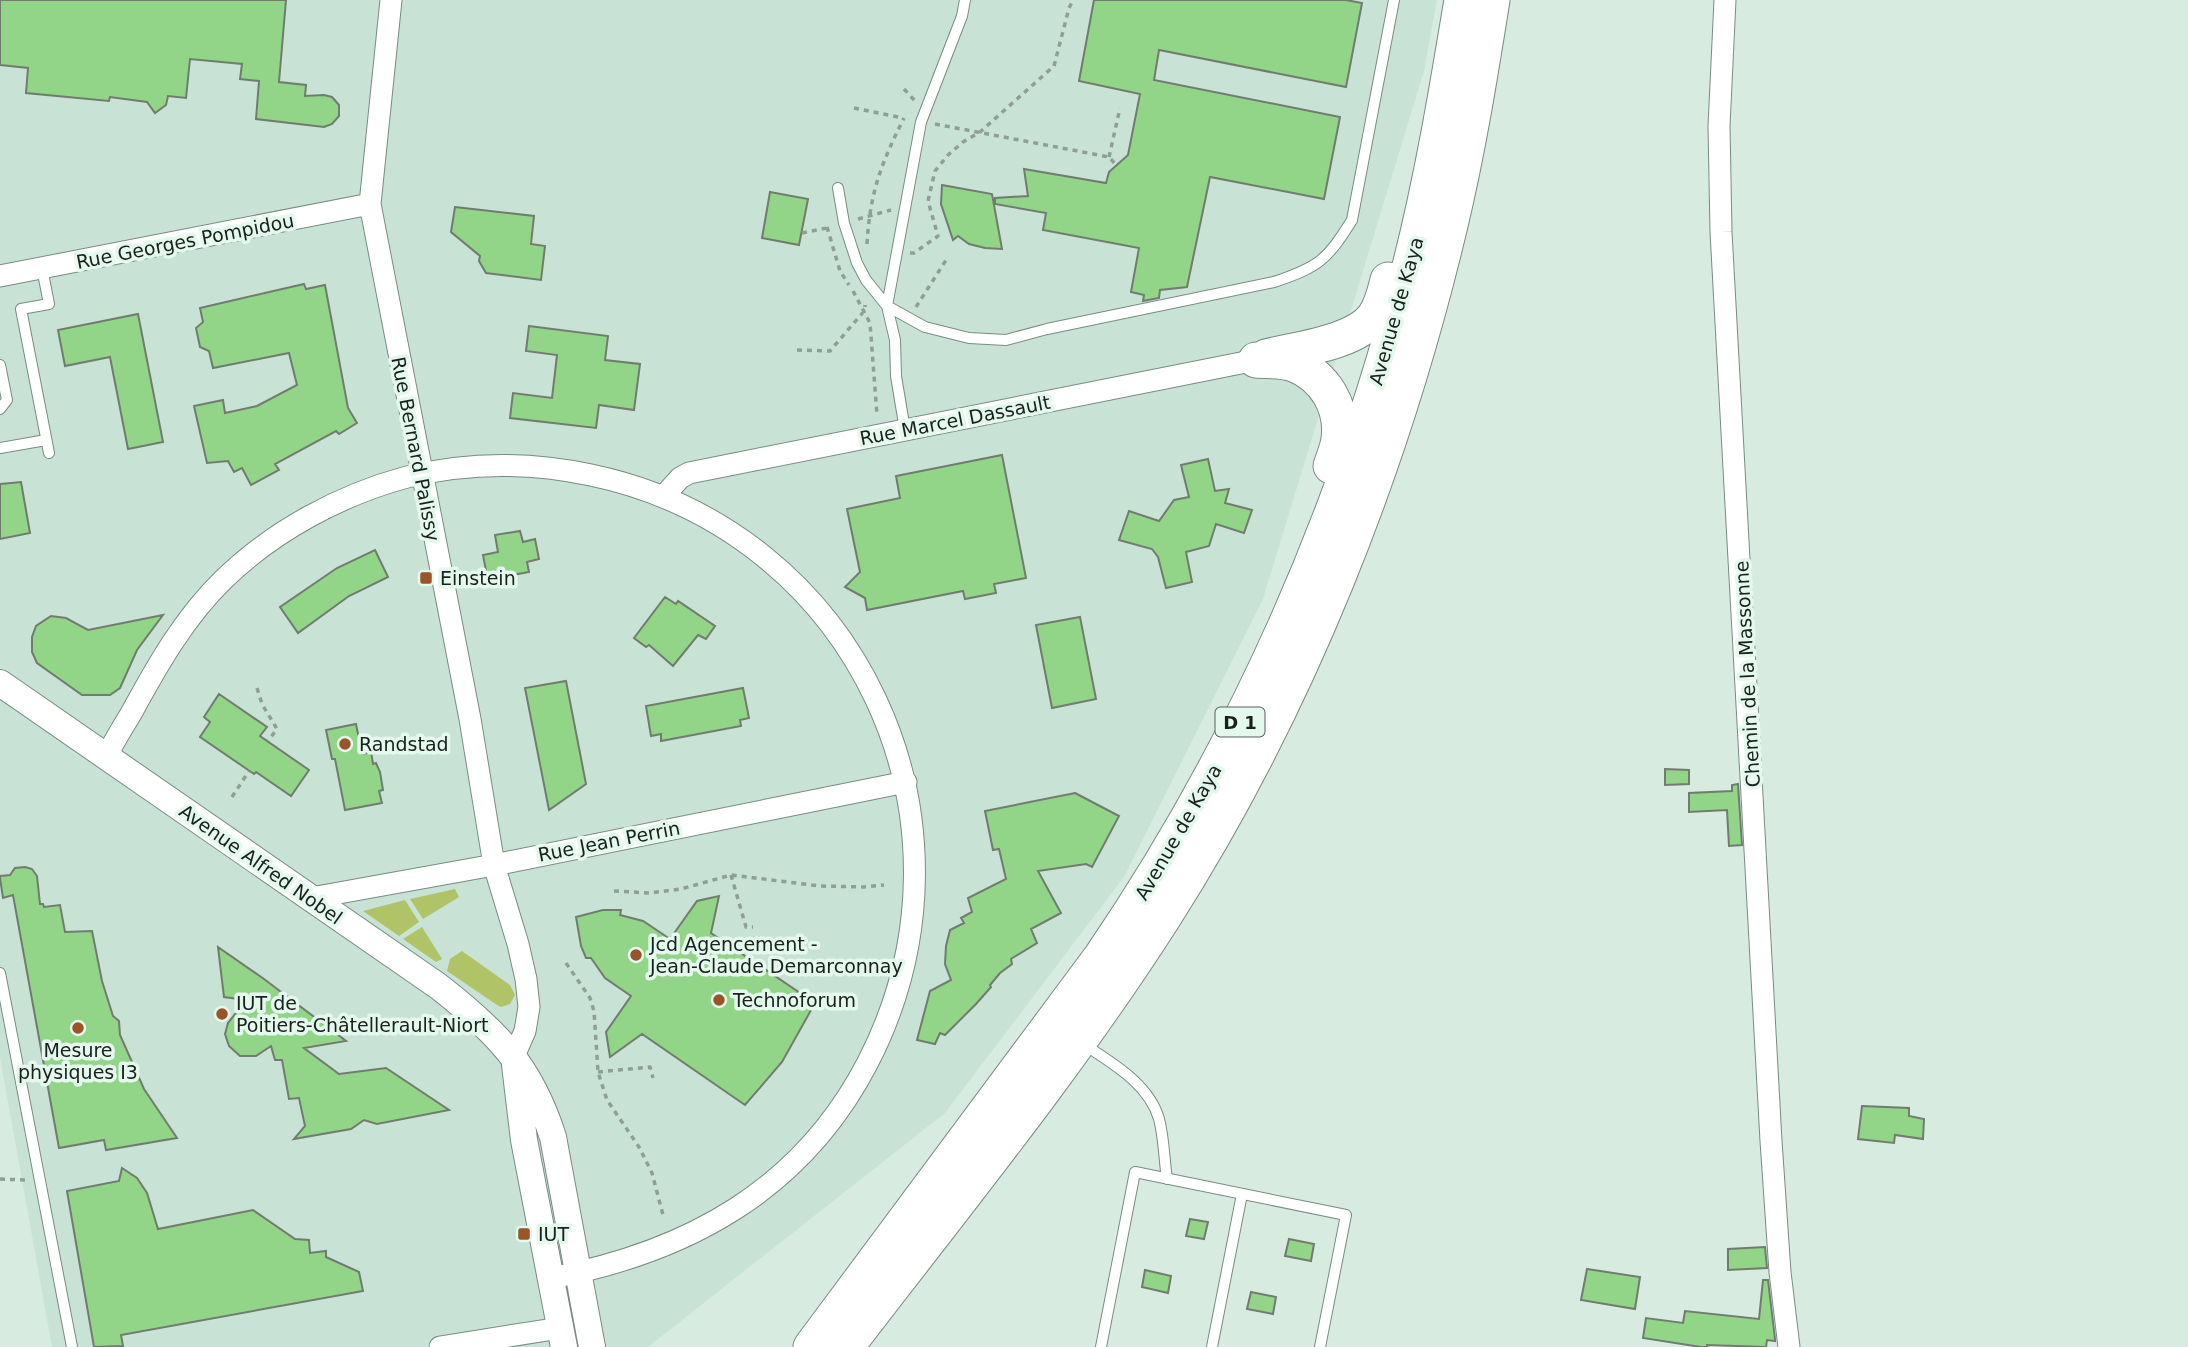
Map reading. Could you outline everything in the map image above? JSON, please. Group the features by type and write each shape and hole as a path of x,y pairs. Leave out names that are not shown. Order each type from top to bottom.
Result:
{"main road":[{"name":"Avenue de Kaya","path":"811,1347 1139,902 1242,718 1303,589 1380,374 1409,272 1434,161 1462,0"},
{"name":"Avenue de Kaya","path":"846,1347 1080,1042 1164,917 1232,802 1302,660 1348,551 1385,453 1436,281 1464,165 1492,0"},
{"path":"1256,360 1339,340 1359,331 1374,317 1383,300 1452,61"},
{"path":"1139,902 1285,591 1339,440 1339,421 1335,405 1319,380 1292,363 1256,360"}],"street":[{"name":"Rue Bernard Palissy","path":"391,0 370,205 470,719 494,865 526,979 529,1007 525,1031 514,1056"},
{"name":"Chemin de la Massonne","path":"1725,0 1719,126 1721,232 1771,1141 1780,1272 1789,1347"},
{"name":"Rue Georges Pompidou","path":"0,276 370,205"},
{"name":"Rue Marcel Dassault","path":"663,497 680,478 689,473 1256,360"},
{"path":"107,756 156,667 185,624 223,580 269,542 319,511 385,483 421,474 470,466 519,465 605,478 663,497 713,522 759,551 794,582 823,614 863,674 885,721 906,782 916,869 908,950 895,999 877,1044 856,1085 828,1126 802,1155 753,1197 709,1226 660,1249 578,1273 551,1278"},
{"name":"Avenue Alfred Nobel","path":"0,683 469,1010 514,1056 544,1108 553,1137 592,1347"},
{"name":"Rue Jean Perrin","path":"311,898 494,865 906,782"},
{"path":"440,1347 562,1338 524,1140 514,1056"}],"lane":[{"path":"905,429 896,376 895,340 887,306 921,121 962,16 965,0"},
{"path":"838,188 844,223 857,263 866,280 887,306 925,327 969,338 1006,340 1047,329 1275,282 1311,270 1335,247 1352,220 1394,0"},
{"path":"42,268 49,304 21,309 49,453"},
{"path":"0,365 7,400 0,409"},
{"path":"0,449 46,440"},
{"path":"0,973 72,1347"},
{"path":"1080,1042 1127,1073 1147,1097 1159,1117 1167,1178"},
{"path":"1101,1347 1135,1172 1346,1215 1320,1347"},
{"path":"1212,1347 1242,1194"}],"path":[{"path":"938,236 928,201 935,171 963,142 980,132 1054,66 1073,0"},
{"path":"854,108 1109,157 1115,165"},
{"path":"1109,157 1120,108"},
{"path":"802,233 928,201"},
{"path":"826,217 840,271 865,310 870,323 877,435"},
{"path":"257,688 261,704 277,729 268,741"},
{"path":"232,797 249,771"},
{"path":"614,891 660,892 731,875 820,886 863,887 884,884"},
{"path":"731,875 746,927 753,927"},
{"path":"566,963 590,998 594,1011 598,1072 607,1100 639,1147 652,1172 663,1214"},
{"path":"598,1072 650,1067 653,1079"},
{"path":"0,1179 39,1180"}],"shaded area":[{"path":"0,0 1437,0 1424,71 1263,599 1124,877 945,1113 648,1347 52,1347 0,1058"}],"green space":[{"path":"455,889 459,897 423,919 410,899"},
{"path":"405,900 419,922 399,936 363,911"},
{"path":"422,927 442,959 436,962 403,939"},
{"path":"462,951 510,985 515,995 510,1004 501,1007 497,1005 447,971 450,959"}],"building":[{"path":"0,0 286,0 279,82 306,85 305,96 332,97 339,105 339,116 332,124 324,127 256,119 259,81 240,79 242,64 190,59 186,98 168,96 166,105 155,113 147,102 110,97 109,101 26,93 28,68 0,65"},
{"path":"1094,0 1346,0 1362,3 1346,87 1159,50 1154,80 1340,117 1324,199 1210,177 1187,287 1160,290 1159,298 1143,301 1144,295 1131,292 1139,248 1043,230 1046,213 995,204 995,198 1028,196 1024,169 1106,183 1109,172 1128,155 1140,94 1079,81"},
{"path":"942,185 992,194 1002,249 969,244 958,236 953,240 941,204"},
{"path":"770,192 808,199 799,245 762,238"},
{"path":"455,207 534,216 531,244 545,246 541,280 486,273 479,261 480,256 451,232"},
{"path":"304,284 306,289 325,285 348,408 357,423 339,434 336,431 275,464 279,470 251,485 242,468 234,472 228,461 207,463 194,406 223,400 225,413 257,406 297,385 289,353 213,368 209,351 200,347 196,328 203,322 200,308"},
{"path":"138,314 163,442 128,449 110,357 65,366 58,330"},
{"path":"529,326 608,336 605,360 640,364 634,410 599,405 596,428 510,418 513,393 552,398 557,355 526,351"},
{"path":"1002,455 1026,578 994,584 996,593 965,599 963,591 867,610 865,598 845,587 860,572 847,509 900,498 896,476"},
{"path":"1208,459 1215,491 1229,489 1225,503 1252,510 1244,533 1216,524 1209,546 1186,552 1192,582 1166,588 1158,557 1152,549 1119,540 1129,511 1159,521 1174,500 1189,497 1181,465"},
{"path":"21,482 30,533 0,539 0,484"},
{"path":"520,531 523,542 535,539 539,559 527,562 529,572 502,577 502,574 487,576 483,555 498,552 495,535"},
{"path":"375,550 388,577 349,596 298,633 280,607 337,568"},
{"path":"665,597 676,604 678,601 715,626 706,639 698,635 673,666 649,645 646,647 634,638"},
{"path":"163,615 137,650 120,688 110,695 82,695 37,663 32,652 32,637 36,626 51,616 66,618 88,630"},
{"path":"1080,617 1096,699 1052,708 1036,625"},
{"path":"566,681 586,784 549,810 525,688"},
{"path":"743,688 749,718 740,720 741,726 661,741 661,734 651,736 646,706"},
{"path":"219,694 267,727 260,736 309,770 291,796 200,737 210,722 204,717"},
{"path":"356,724 362,754 371,752 373,764 376,763 380,772 383,790 379,791 382,803 345,810 326,730"},
{"path":"1665,769 1689,770 1689,784 1665,785"},
{"path":"1738,784 1742,845 1729,846 1727,810 1689,812 1689,793 1732,791 1732,785"},
{"path":"1075,793 1119,816 1092,867 1086,864 1038,871 1061,913 1031,929 1037,943 1011,959 1012,964 1000,973 976,1004 945,1035 940,1033 935,1044 917,1040 930,991 951,980 945,964 950,930 964,923 961,918 972,912 968,898 1006,879 999,849 993,850 985,811"},
{"name":"Mesure physiques I3","path":"15,868 32,869 37,876 40,904 44,907 60,905 65,932 92,931 102,981 113,1016 119,1021 120,1035 144,1089 177,1138 106,1150 104,1140 59,1148 13,895 3,898 0,878 10,875"},
{"name":"Technoforum","path":"719,896 711,933 815,1003 782,1062 745,1105 642,1034 610,1057 606,1032 631,996 605,978 591,958 586,958 576,917 603,910 621,910 620,915 643,921 670,939 697,901"},
{"path":"218,947 346,1041 304,1048 339,1074 386,1068 449,1110 377,1124 364,1120 351,1129 294,1139 305,1126 299,1098 289,1099 282,1060 275,1060 271,1046 256,1056 240,1056 229,1046 225,1034 228,1023 246,1000 224,997"},
{"path":"1862,1106 1909,1108 1909,1116 1924,1119 1923,1139 1895,1135 1894,1143 1858,1139"},
{"path":"122,1168 137,1178 147,1193 158,1229 253,1210 295,1239 309,1240 310,1253 326,1251 326,1257 359,1272 363,1291 121,1335 123,1346 94,1347 67,1191 119,1181"},
{"path":"1190,1219 1208,1222 1204,1239 1186,1236"},
{"path":"1289,1239 1314,1244 1311,1261 1285,1256"},
{"path":"1765,1247 1767,1268 1728,1270 1728,1249"},
{"path":"1587,1269 1640,1277 1635,1309 1581,1300"},
{"path":"1145,1270 1171,1276 1168,1293 1142,1287"},
{"path":"1763,1280 1768,1280 1775,1339 1767,1340 1766,1347 1701,1347 1643,1338 1646,1318 1683,1323 1685,1311 1759,1319"},
{"path":"1251,1292 1276,1297 1273,1314 1247,1309"}],"place":[{"name":"Einstein","path":"426,578"},
{"name":"Randstad","path":"345,744"},
{"name":"Jcd Agencement - Jean-Claude Demarconnay","path":"636,955"},
{"name":"Technoforum","path":"719,1000"},
{"name":"IUT de Poitiers-Châtellerault-Niort","path":"222,1014"},
{"name":"Mesure physiques I3","path":"78,1028"},
{"name":"IUT","path":"524,1234"}]}
